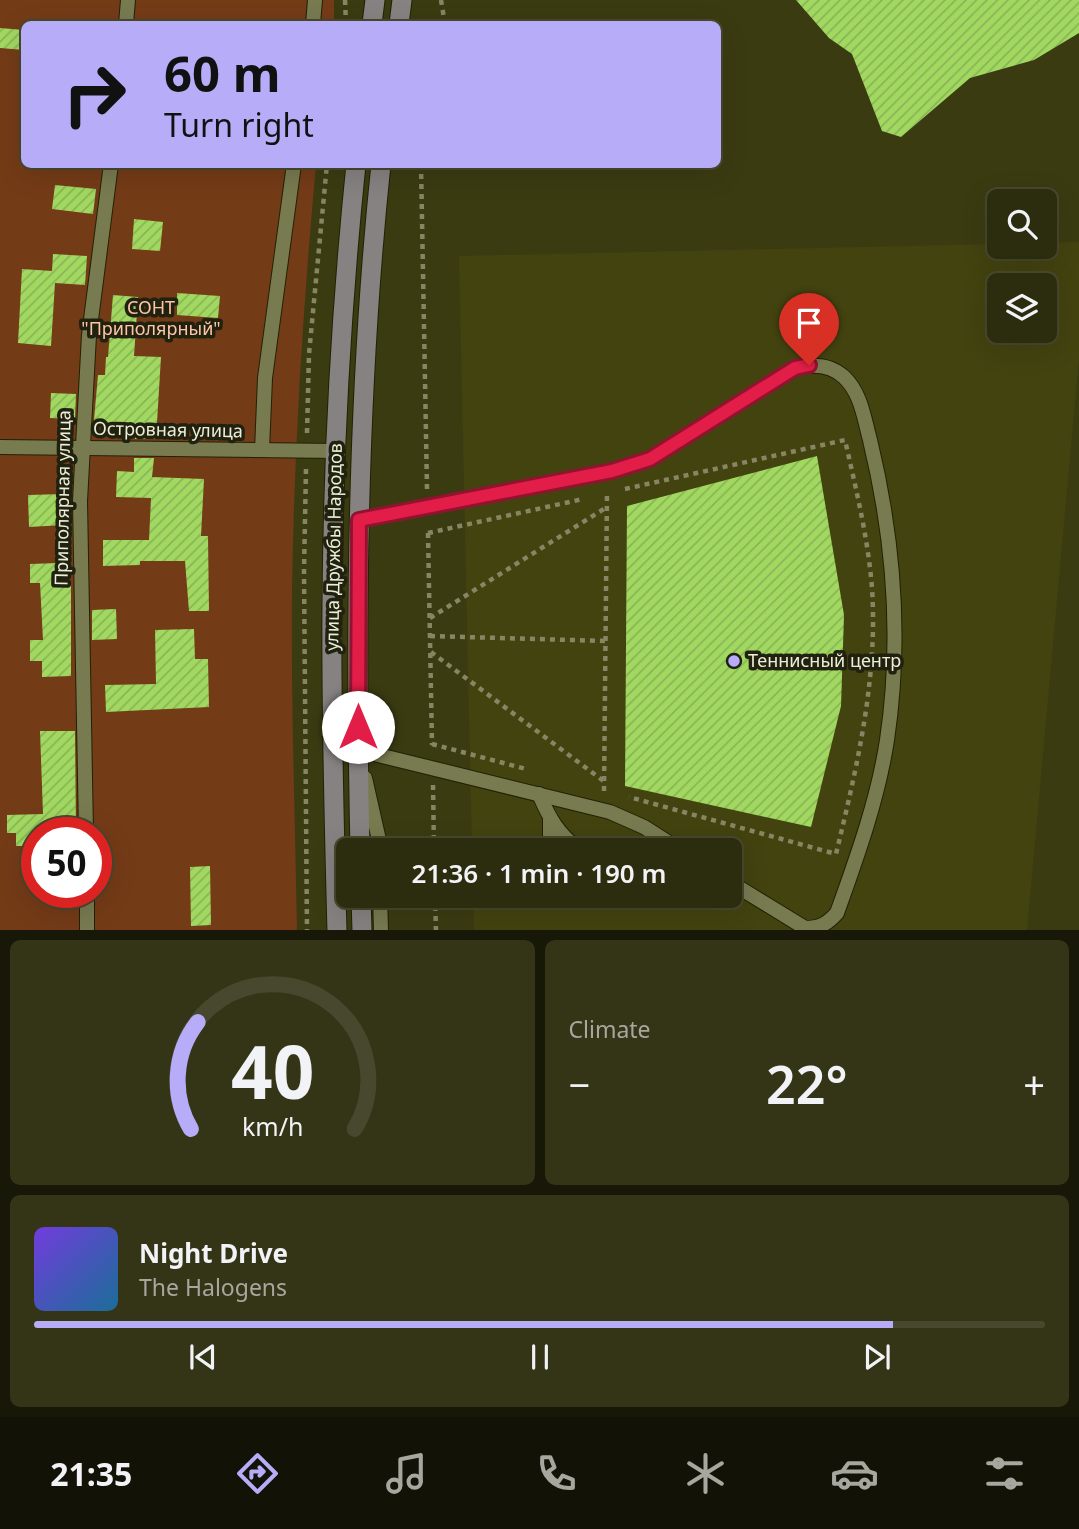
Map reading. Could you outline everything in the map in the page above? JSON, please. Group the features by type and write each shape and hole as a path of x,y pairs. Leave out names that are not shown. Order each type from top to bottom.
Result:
{"main road":[{"path":"372,21 376,0"},
{"path":"398,21 402,0"},
{"name":"улица Дружбы Народов","path":"337,930 332,615 335,451 343,303 356,168"},
{"name":"улица Дружбы Народов","path":"360,838 359,520 368,305 381,168"},
{"path":"361,908 362,930"}],"lane":[{"path":"126,21 128,0"},
{"path":"313,21 315,0"},
{"name":"Приполярная улица","path":"86,817 80,557 82,449 90,322 110,168"},
{"path":"262,450 265,377 293,168"},
{"path":"359,520 612,471 650,459 795,368 824,366 844,376 860,401 878,471 892,564 895,610 894,692 886,744 876,792 837,913 828,923 816,928 796,925 742,890"},
{"name":"Островная улица","path":"0,447 335,451"},
{"path":"379,838 358,750 610,812 661,838"},
{"path":"539,794 550,819 565,838"},
{"path":"550,819 550,838"},
{"path":"87,908 87,930"},
{"path":"380,908 381,930"}],"path":[{"path":"345,0 346,21"},
{"path":"441,0 444,21"},
{"path":"428,533 845,440 861,508 872,589 870,678 857,766 836,854 591,787"},
{"path":"604,790 607,493"},
{"path":"430,618 607,507"},
{"path":"430,636 606,641"},
{"path":"430,651 605,782"},
{"path":"432,744 537,772"},
{"path":"435,908 436,930"}],"shaded area":[{"path":"1079,242 1079,358 1027,930 474,930 473,908 742,908 742,838 472,838 459,256 987,244 987,259 1057,259 1057,243"}],"green space":[{"name":"СОНТ \"Приполярный\"","path":"0,0 334,0 334,21 21,21 21,168 316,168 300,378 292,592 297,930 0,930"}],"building":[{"path":"796,0 1079,0 1079,33 1034,60 970,78 901,137 882,131 852,54 829,38"},
{"path":"0,28 21,30 21,50 0,48"},
{"path":"55,185 96,189 93,214 52,209"},
{"path":"134,219 163,222 160,251 132,249"},
{"path":"53,254 87,256 85,285 55,283 51,346 18,343 22,269 52,271"},
{"path":"177,293 220,296 218,318 177,315"},
{"path":"113,295 138,297 134,356 161,357 156,439 135,439 135,424 94,420 98,375 105,375 108,357"},
{"path":"51,393 76,394 75,419 50,418"},
{"name":"Теннисный центр","path":"817,456 844,615 841,706 811,827 625,786 627,506"},
{"path":"134,458 154,458 152,477 204,479 201,536 208,536 209,611 189,611 185,561 140,561 140,565 103,566 103,540 149,540 151,498 116,497 117,471 134,472"},
{"path":"63,494 64,525 29,527 28,495"},
{"path":"58,563 58,583 71,582 71,676 42,677 42,661 30,661 30,640 43,640 40,583 30,583 30,564"},
{"path":"116,609 117,639 92,640 92,610"},
{"path":"194,629 195,659 208,659 209,707 106,712 105,685 156,684 155,630"},
{"path":"40,731 75,731 76,817 21,817 21,846 16,846 16,833 7,833 7,815 43,814"},
{"path":"210,866 211,925 191,926 190,867"}],"place":[{"name":"Теннисный центр","path":"734,661"}],"route":[{"path":"358,727 359,520 612,471 650,459 795,368 809,365"}]}
